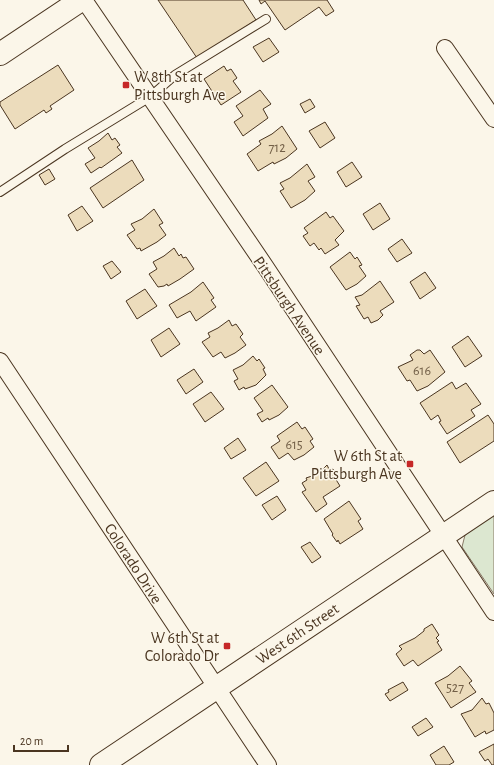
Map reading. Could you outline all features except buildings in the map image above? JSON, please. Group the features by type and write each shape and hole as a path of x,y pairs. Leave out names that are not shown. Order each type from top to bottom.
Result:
{"street":[{"path":"0,54 81,0"},
{"name":"Pittsburgh Avenue","path":"84,0 269,273 494,612"},
{"path":"445,48 494,119"},
{"name":"Colorado Drive","path":"0,360 268,765"},
{"name":"West 6th Street","path":"101,765 494,502"}],"lane":[{"path":"0,192 65,149 150,97 175,76 266,19"}],"green space":[{"path":"494,512 494,594 462,547 465,535"}],"place":[{"name":"W 8th St at Pittsburgh Ave","path":"126,85"},
{"name":"W 6th St at Pittsburgh Ave","path":"410,464"},
{"name":"W 6th St at Colorado Dr","path":"227,646"}]}
